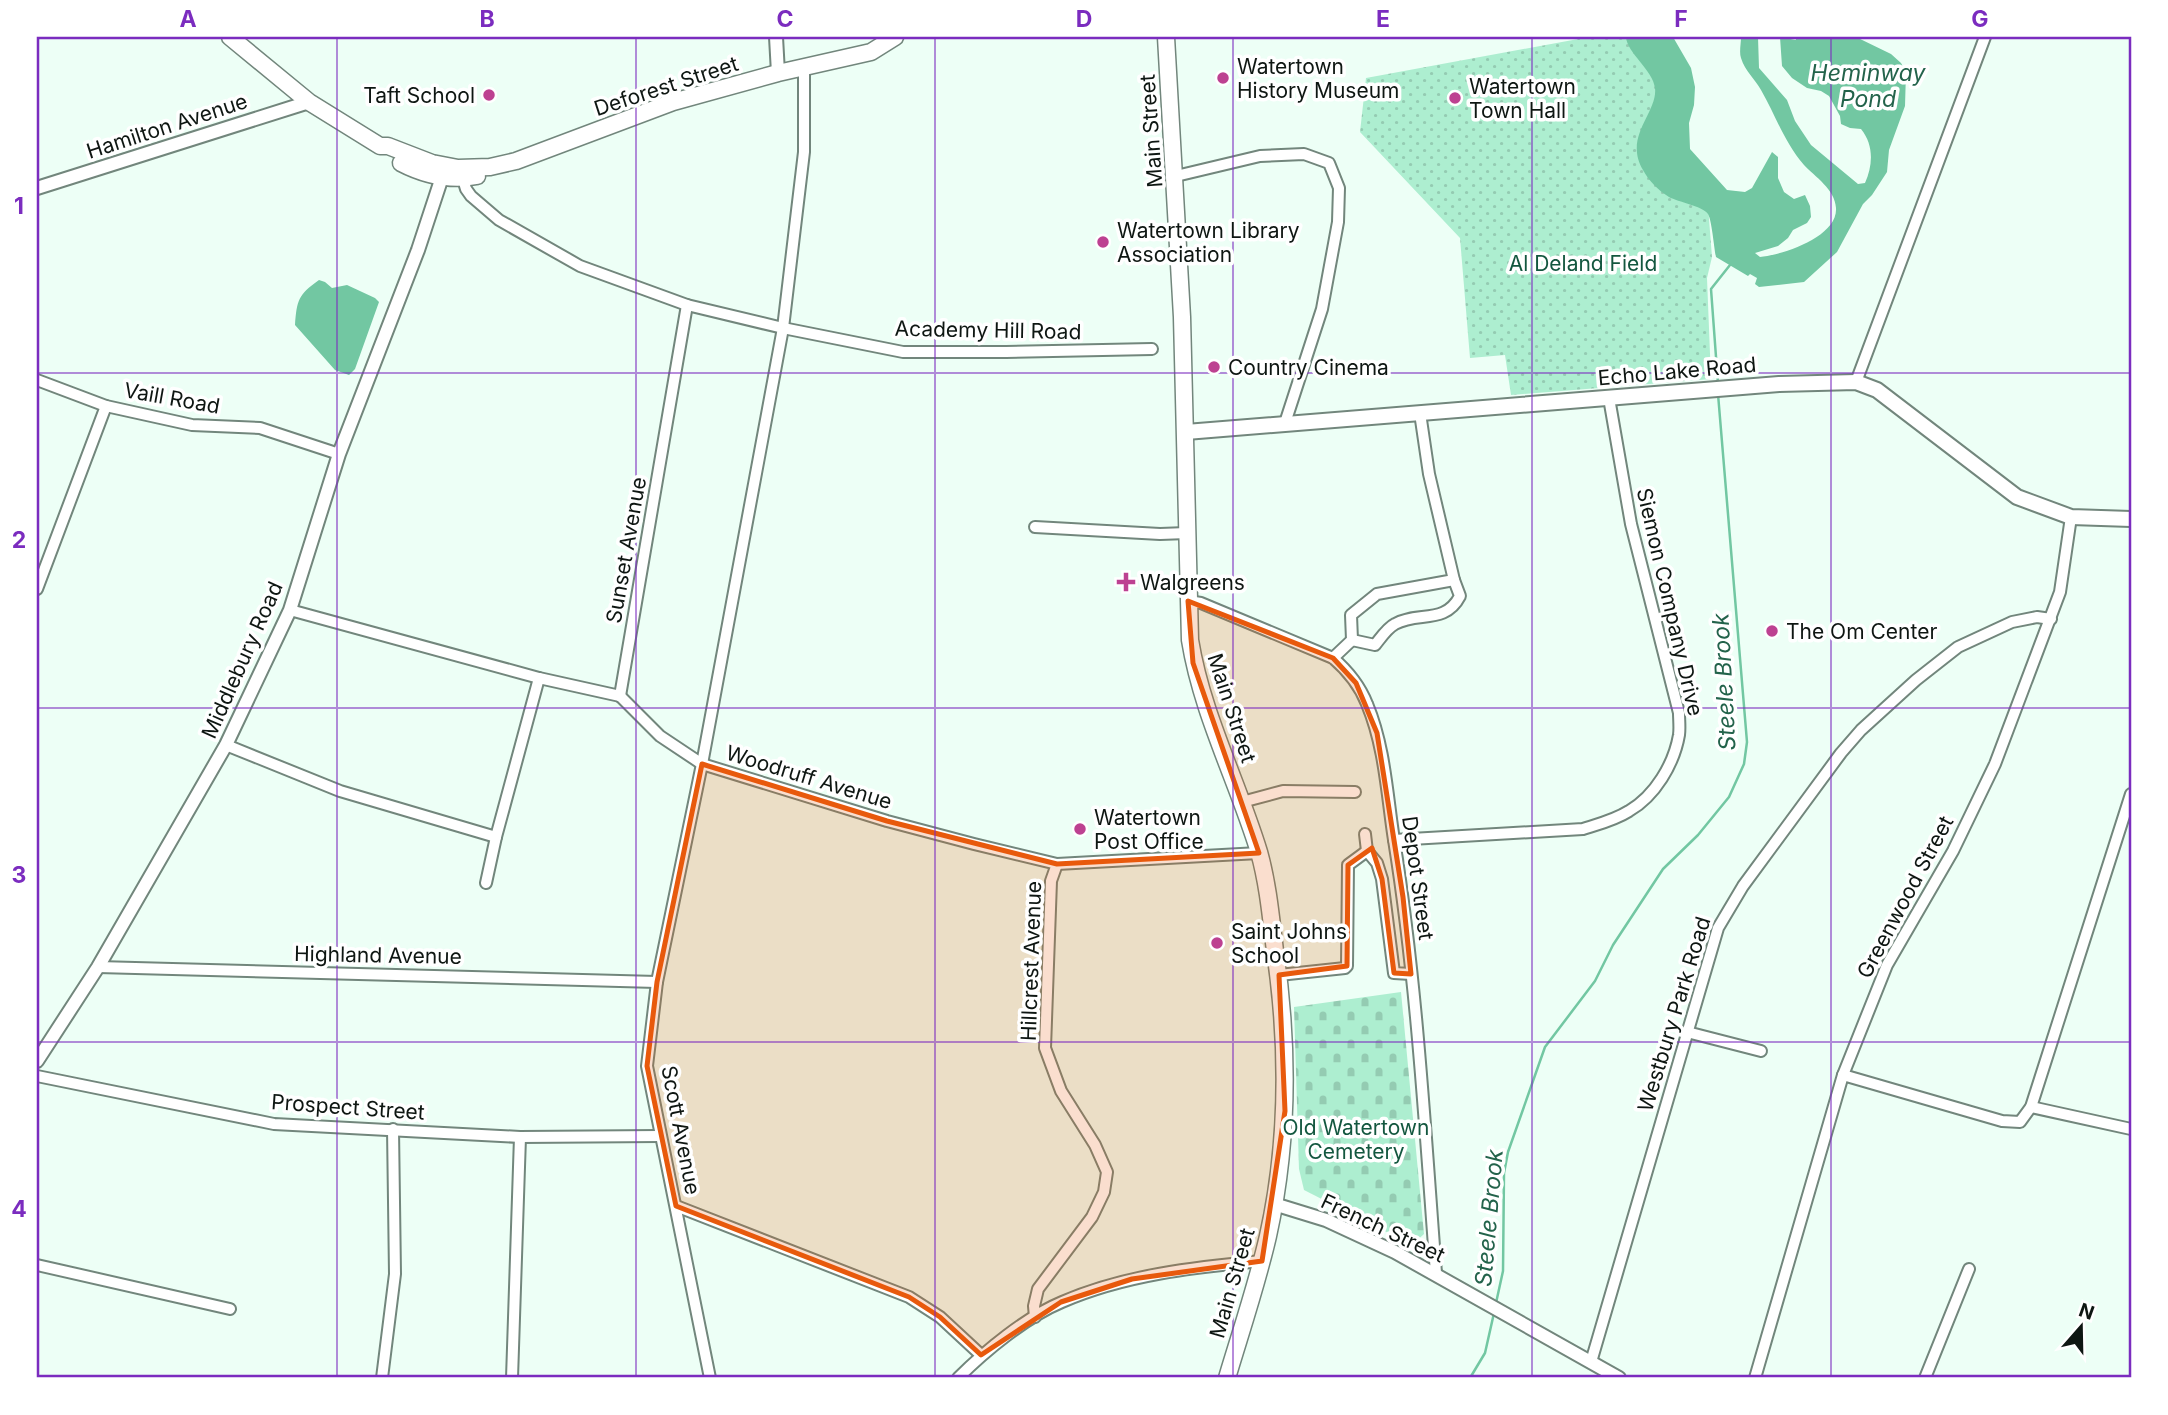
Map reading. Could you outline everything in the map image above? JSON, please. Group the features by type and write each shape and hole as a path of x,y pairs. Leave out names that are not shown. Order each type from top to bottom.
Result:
{"main road":[{"path":"230,37 309,102 380,146 388,146 443,172 463,178 483,175 490,167"},
{"name":"Deforest Street","path":"490,167 516,161 673,102 778,73 871,52 895,37"},
{"name":"Main Street","path":"1166,37 1176,176 1186,432 1190,640 1207,711 1259,853 1279,975 1283,1023 1285,1111 1274,1204 1262,1261 1227,1378"},
{"path":"443,172 490,167"},
{"name":"Echo Lake Road","path":"1186,432 1711,389 1856,382 1877,390 2017,498 2071,517 2131,519"}],"street":[{"path":"776,37 778,73"},
{"path":"1856,382 1984,37"},
{"name":"Woodruff Avenue","path":"804,67 804,152 783,328 702,764 887,821 1057,864 1259,853"},
{"name":"Hamilton Avenue","path":"37,188 309,102"},
{"path":"1176,176 1260,156 1304,154 1329,163 1339,188 1338,222 1322,309 1285,423"},
{"name":"Middlebury Road","path":"37,1061 99,967 226,745 290,610 339,454 418,250 443,172"},
{"name":"Academy Hill Road","path":"463,178 471,196 499,220 580,266 687,305 903,352 1152,349"},
{"name":"Sunset Avenue","path":"621,696 687,305"},
{"path":"37,380 106,406"},
{"name":"Siemon Company Drive","path":"1394,840 1583,829 1610,821 1631,810 1643,801 1669,767 1679,734 1679,713 1631,524 1609,398"},
{"name":"Vaill Road","path":"37,589 106,406 192,425 260,428 339,454"},
{"path":"1352,640 1375,645 1394,624 1440,614 1455,606 1460,596 1429,474 1420,413"},
{"name":"Greenwood Street","path":"1755,1378 1843,1075 1887,965 1953,851 1995,764 2060,592 2071,517"},
{"path":"1035,527 1187,533"},
{"path":"1333,658 1352,640 1351,615 1377,594 1454,580"},
{"name":"Depot Street","path":"1188,601 1201,603 1333,658 1356,683 1370,713 1377,733 1404,897 1436,1273"},
{"path":"290,610 539,678 621,696 660,736 702,764"},
{"name":"Westbury Park Road","path":"1591,1362 1718,928 1743,886 1841,753 1861,730 1916,680 1958,647 2012,622 2037,617 2051,619"},
{"path":"486,883 539,678"},
{"path":"226,745 340,791 496,837"},
{"name":"Scott Avenue","path":"702,764 657,982 647,1066 710,1378"},
{"path":"1242,802 1283,791 1355,792"},
{"path":"1843,1075 2002,1121 2020,1122 2031,1107 2131,800"},
{"path":"1365,834 1367,851 1377,863 1382,879 1394,973 1411,974"},
{"path":"1279,975 1347,966 1348,865 1367,851"},
{"name":"Hillcrest Avenue","path":"1035,1317 1034,1306 1038,1289 1092,1217 1104,1192 1107,1172 1095,1145 1061,1091 1045,1048 1051,881 1057,864"},
{"name":"Highland Avenue","path":"99,967 657,982"},
{"path":"1687,1032 1762,1051"},
{"name":"Prospect Street","path":"37,1076 274,1124 520,1137 660,1136"},
{"path":"2031,1107 2131,1129"},
{"path":"382,1378 396,1275 393,1129"},
{"path":"512,1378 520,1137"},
{"name":"French Street","path":"1274,1204 1311,1214 1345,1228 1436,1273 1619,1378"},
{"path":"676,1206 909,1297 940,1317 981,1355"},
{"path":"958,1378 981,1355 1061,1302 1132,1279 1262,1261"},
{"path":"37,1265 230,1309"},
{"path":"1924,1378 1969,1269"}],"highlighted area":[{"path":"1188,601 1333,658 1356,683 1377,733 1403,897 1411,974 1394,973 1382,879 1372,848 1348,865 1347,966 1279,975 1285,1111 1262,1261 1132,1279 1061,1302 981,1355 940,1317 909,1297 676,1206 647,1066 657,982 702,764 887,821 1057,864 1259,853 1193,663"}],"green space":[{"name":"Al Deland Field","path":"1589,37 1654,37 1670,116 1708,206 1712,257 1707,278 1711,379 1511,395 1505,355 1470,358 1460,238 1360,132 1366,78"},
{"name":"Old Watertown Cemetery","path":"1401,992 1424,1234 1412,1245 1304,1190 1299,1169 1294,1007"}],"water":[{"name":"Heminway Pond","path":"1626,37 1673,37 1691,68 1695,87 1689,123 1690,149 1727,190 1745,192 1752,188 1772,152 1778,157 1778,178 1784,192 1794,199 1805,195 1811,217 1807,223 1793,230 1778,246 1755,253 1760,257 1781,253 1819,236 1828,228 1836,208 1828,189 1804,165 1791,147 1761,90 1745,67 1740,56 1741,37 1758,37 1759,68 1787,100 1795,121 1811,145 1858,184 1865,183 1871,162 1865,135 1861,129 1841,124 1840,116 1829,96 1807,88 1792,78 1782,66 1780,37 1796,40 1795,37 1856,37 1891,54 1901,63 1906,72 1905,106 1889,150 1887,172 1863,204 1837,252 1804,282 1759,287 1755,284 1757,278 1750,274 1748,276 1716,257 1711,222 1705,211 1669,197 1648,178 1638,158 1637,146 1652,107 1655,88"},
{"path":"319,280 332,288 347,285 379,302 355,369 349,375 335,370 295,325 300,299"}],"waterway":[{"name":"Steele Brook","path":"1718,384 1711,289 1730,265"},
{"name":"Steele Brook","path":"1496,1303 1503,1271 1504,1173 1508,1152 1545,1047 1595,981 1613,945 1663,869 1698,835 1729,797 1744,764 1747,742 1718,394"},
{"name":"Steele Brook","path":"1470,1378 1485,1353 1494,1313"}],"place":[{"name":"Watertown History Museum","path":"1223,78"},
{"name":"Taft School","path":"489,95"},
{"name":"Watertown Town Hall","path":"1455,98"},
{"name":"Watertown Library Association","path":"1103,242"},
{"name":"Country Cinema","path":"1214,367"},
{"name":"Walgreens","path":"1126,582"},
{"name":"The Om Center","path":"1772,631"},
{"name":"Watertown Post Office","path":"1080,829"},
{"name":"Saint Johns School","path":"1217,943"}]}
